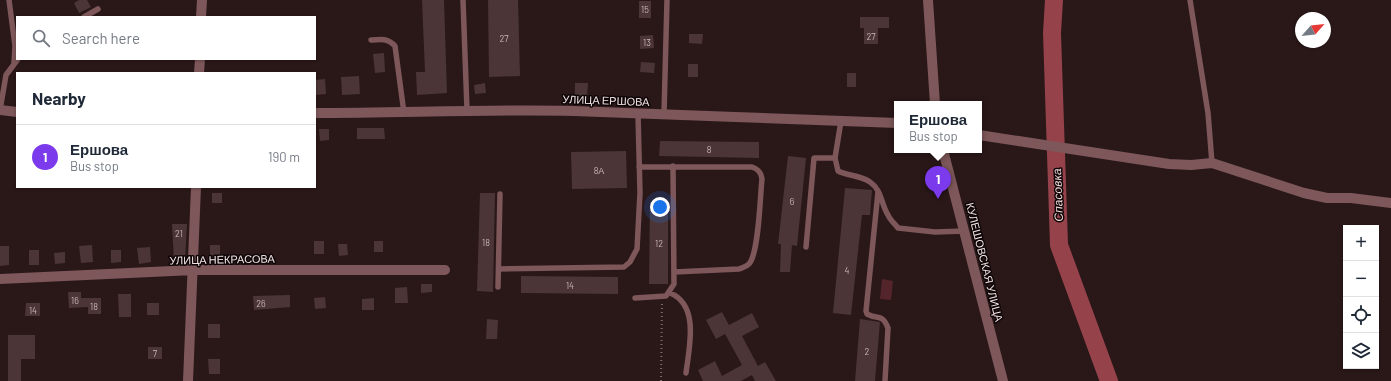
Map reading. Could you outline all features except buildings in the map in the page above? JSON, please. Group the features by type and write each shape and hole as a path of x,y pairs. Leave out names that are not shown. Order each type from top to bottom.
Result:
{"street":[{"path":"201,16 202,0"},
{"path":"928,0 935,101"},
{"path":"199,72 200,60"},
{"path":"0,110 16,112"},
{"name":"УЛИЦА ЕРШОВА","path":"316,113 404,113 467,110 664,114 894,123"},
{"path":"982,135 1122,157 1191,165 1212,163 1304,193 1327,198 1351,198 1391,203"},
{"name":"КУЛЕШОВСКАЯ УЛИЦА","path":"944,153 1003,381"},
{"path":"188,381 194,270 196,188"},
{"name":"УЛИЦА НЕКРАСОВА","path":"0,279 194,270 445,270"}],"lane":[{"path":"0,110 6,75 16,61 9,0"},
{"path":"463,0 467,110"},
{"path":"664,114 667,0"},
{"path":"1190,0 1208,113 1212,163"},
{"path":"86,16 98,9"},
{"path":"371,40 384,39 390,41 395,46 404,113"},
{"path":"499,269 624,267 630,262 637,249 639,167 638,114"},
{"path":"841,121 835,158 838,171 854,175 871,182 878,190 888,215 898,228 934,232 965,231"},
{"path":"806,247 814,158 835,158"},
{"path":"635,298 662,298 670,293 674,284 673,166"},
{"path":"639,167 752,167 758,169 762,179 754,248 751,261 747,266 739,269 674,272"},
{"path":"878,190 866,311 867,314 880,317 885,321 888,328 885,381"},
{"path":"498,287 500,194"},
{"path":"670,293 683,301 689,316 691,333 686,373"}],"path":[{"path":"661,381 662,298"}],"shaded area":[{"path":"882,279 893,281 891,300 880,299"}],"waterway":[{"name":"Спасовка","path":"1054,0 1052,33 1059,245 1109,381"}],"place":[{"name":"Ершова","path":"938,199"}]}
